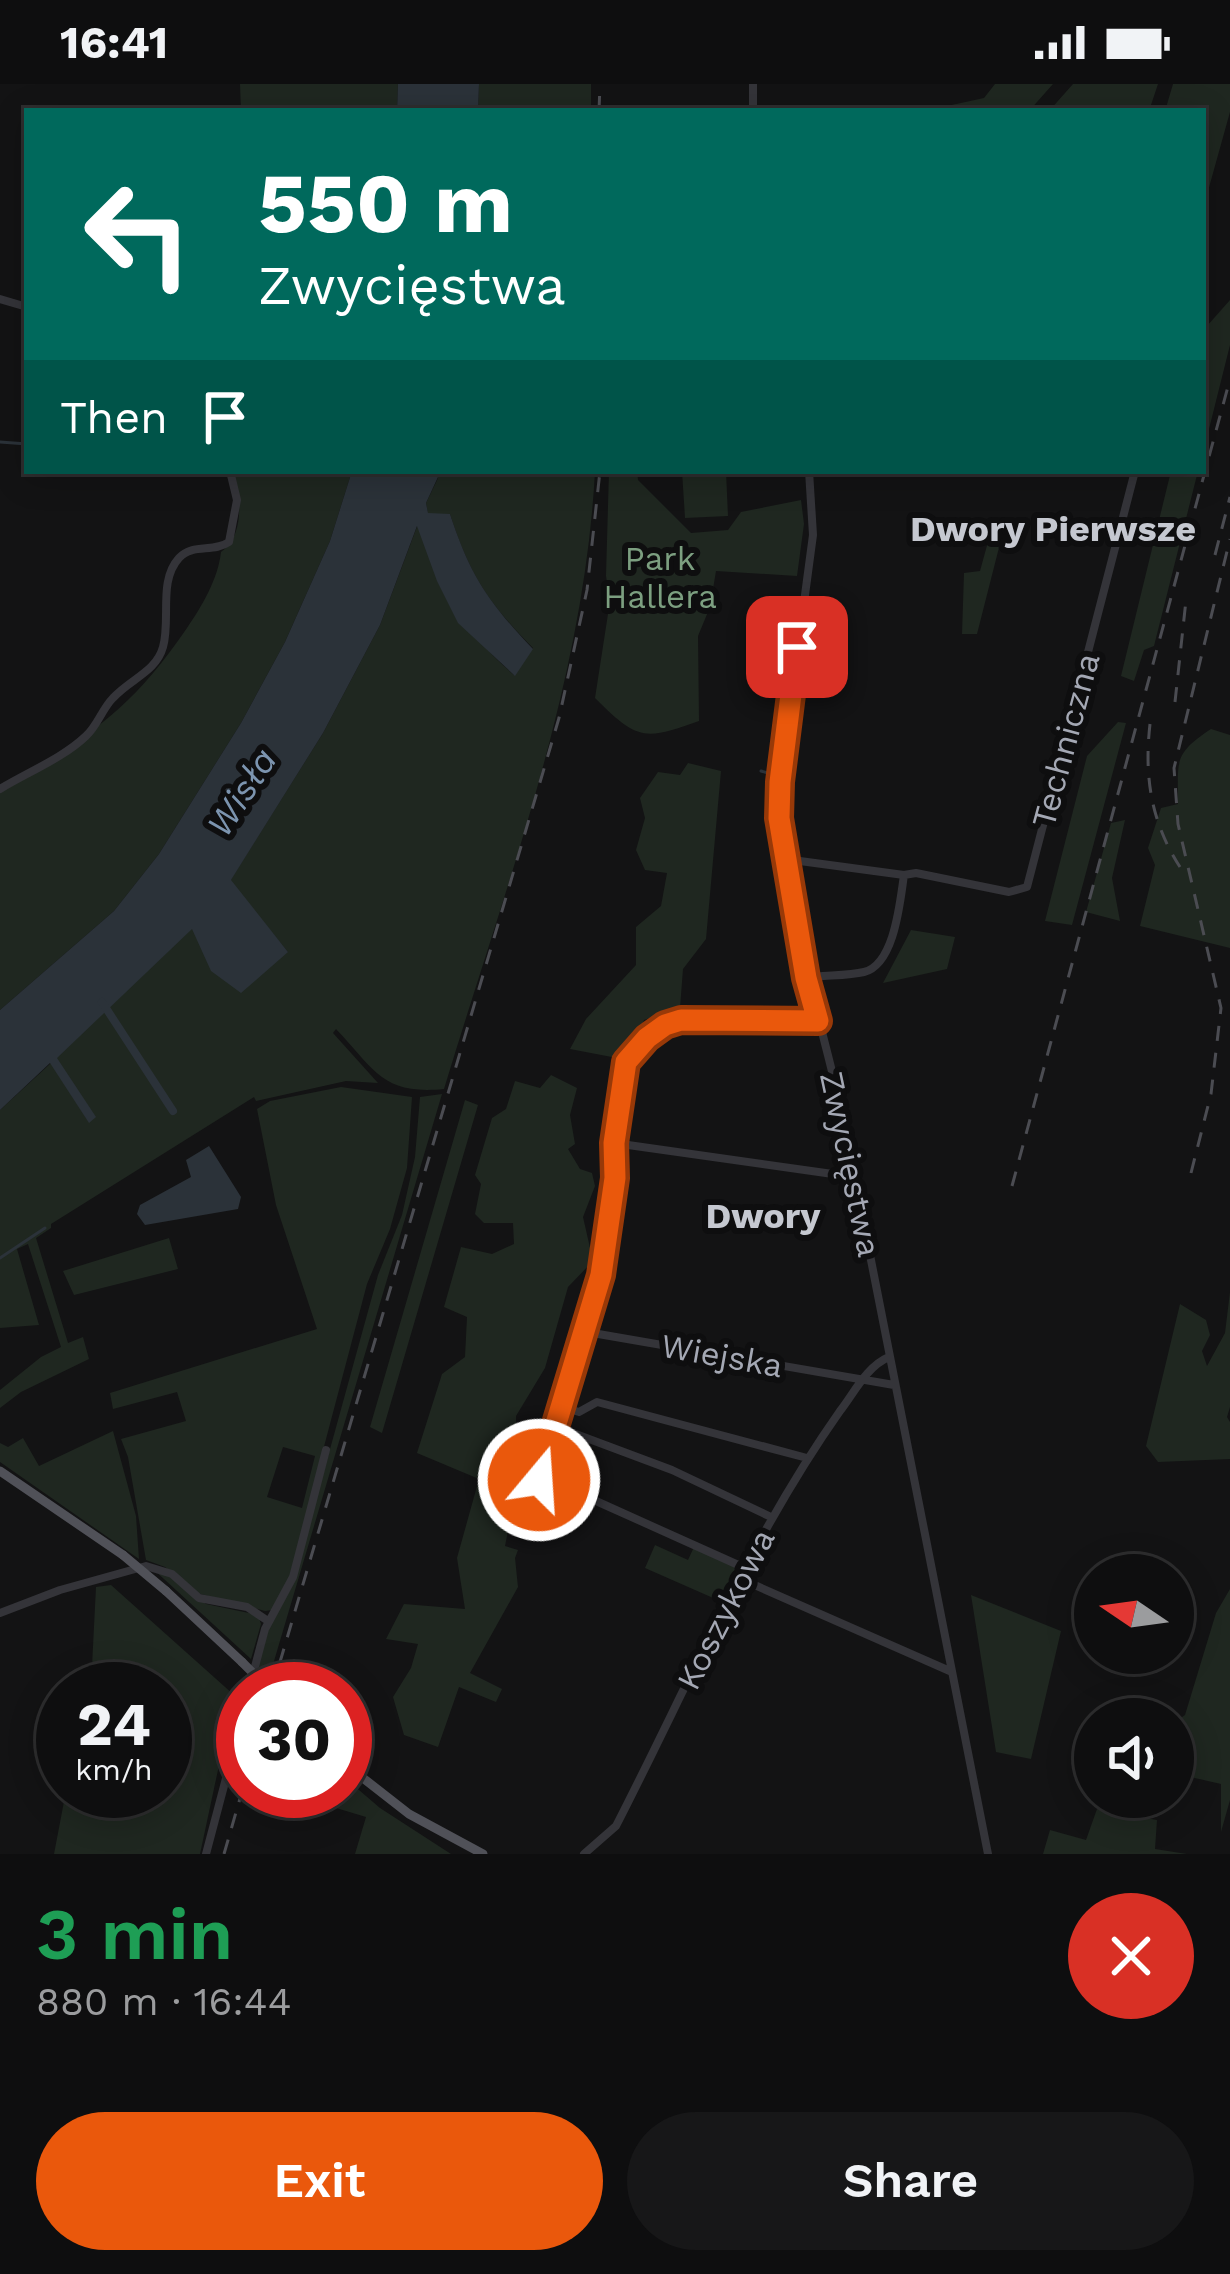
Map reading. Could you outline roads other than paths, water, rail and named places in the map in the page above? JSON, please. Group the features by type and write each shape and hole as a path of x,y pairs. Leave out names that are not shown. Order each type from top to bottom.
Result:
{"main road":[{"path":"0,1471 123,1555 242,1662"},
{"path":"372,1785 409,1814 482,1854"}],"street":[{"path":"0,789 88,734 112,698 155,665 165,641 168,583 174,565 193,549 219,549 229,542 237,500 231,474"},
{"name":"Zwycięstwa","path":"809,474 813,535 779,818 806,978 854,1177 988,1854"},
{"name":"Techniczna","path":"785,859 916,873 1009,892 1027,887 1134,474"},
{"path":"806,978 866,972 877,964 890,940 904,875"},
{"path":"745,1568 539,1480 601,1275 626,1062 647,1038 681,1020 818,1021"},
{"path":"614,1143 854,1177"},
{"name":"Wiejska","path":"581,1331 864,1379"},
{"name":"Koszykowa","path":"592,1851 616,1826 745,1568 807,1458 879,1360 889,1357"},
{"path":"864,1379 894,1385"},
{"path":"562,1407 579,1412 597,1402 807,1458"},
{"path":"557,1427 672,1470 772,1518"},
{"path":"257,1662 268,1621 290,1585 326,1450"},
{"path":"0,1613 146,1566 172,1574 199,1598 248,1607 268,1621"},
{"path":"741,1579 953,1673"},
{"path":"206,1854 216,1816"}],"water":[{"path":"398,84 479,84 478,108 397,108"},
{"name":"Wisła","path":"351,474 437,474 426,503 428,513 450,514 482,587 533,649 515,676 458,623 417,526 380,625 323,733 231,880 288,952 241,993 211,971 192,929 57,1058 96,1117 89,1123 50,1063 0,1110 0,1010 114,911 159,854 241,723 285,642 330,541"},
{"path":"209,1146 241,1197 238,1209 145,1225 137,1214 140,1205 191,1177 186,1160"}],"waterway":[{"path":"0,442 24,444"},
{"path":"761,771 771,774"},
{"path":"102,1002 173,1111"},
{"path":"0,1258 45,1228"}],"railway":[{"path":"599,108 600,84"},
{"path":"1206,468 1230,379"},
{"path":"280,1662 559,718 587,590 600,474"},
{"path":"1012,1186 1204,474"},
{"path":"1215,555 1230,497"},
{"path":"1191,1173 1211,1094 1221,1008 1178,824 1174,768 1230,539"},
{"path":"1175,702 1186,600"},
{"path":"1150,724 1152,798 1162,833 1180,867"},
{"path":"224,1854 234,1818"}],"district":[{"name":"Dwory Pierwsze","path":"1053,528"},
{"name":"Dwory","path":"763,1215"}],"park label":[{"name":"Park Hallera","path":"660,577"}]}
